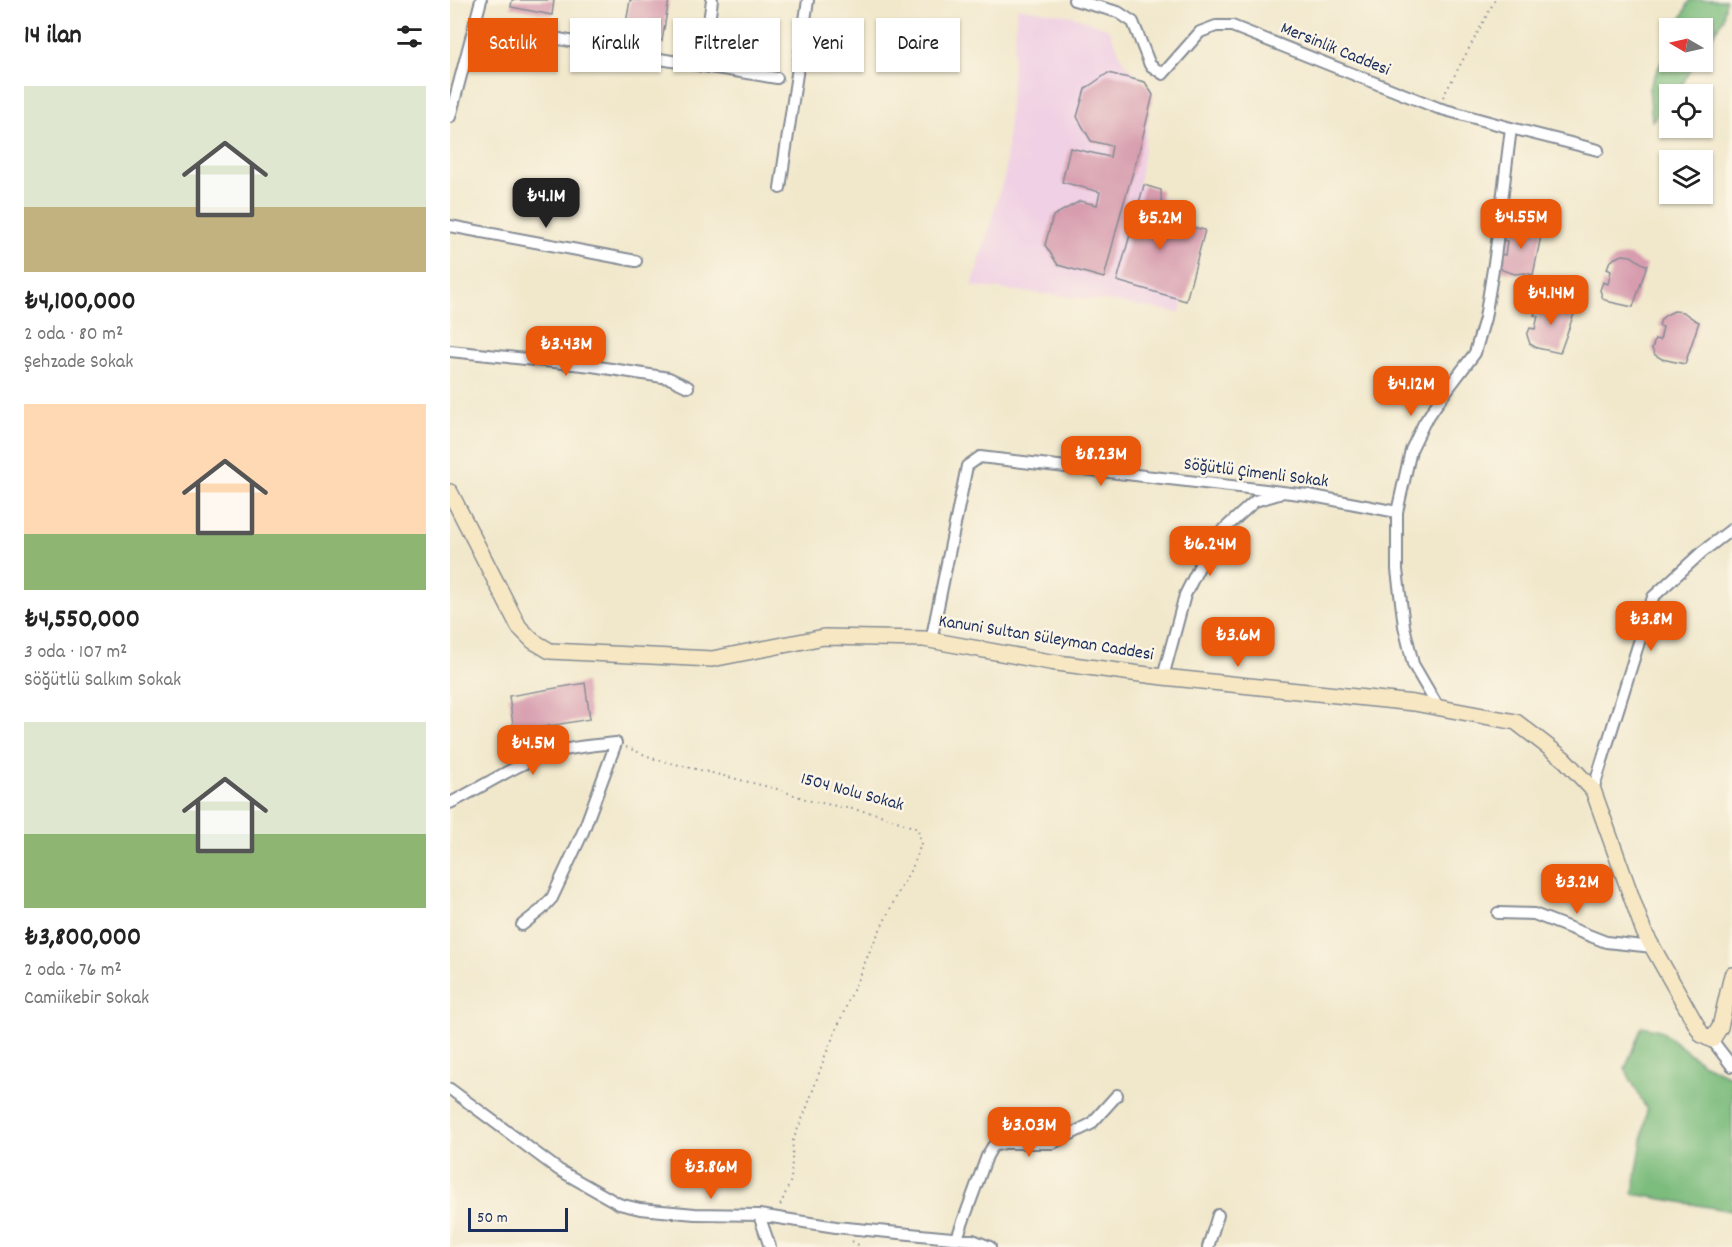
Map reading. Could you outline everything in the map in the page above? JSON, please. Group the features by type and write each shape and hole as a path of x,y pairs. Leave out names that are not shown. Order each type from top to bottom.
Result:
{"street":[{"path":"476,18 480,0"},
{"path":"710,18 712,0"},
{"path":"780,188 808,0"},
{"name":"Mersinlik Caddesi","path":"1074,0 1118,12 1133,22 1150,65 1163,74 1200,32 1216,26 1232,26 1438,108 1598,150"},
{"path":"558,39 673,61"},
{"path":"450,117 468,48"},
{"path":"740,72 777,78"},
{"path":"1438,707 1413,664 1404,626 1397,570 1397,512 1411,450 1424,423 1475,353 1485,318 1495,257 1511,128"},
{"path":"450,226 636,261"},
{"path":"450,351 630,372 669,378 688,387"},
{"name":"Söğütlü Çimenli Sokak","path":"932,641 967,466 980,457 1308,495 1397,512"},
{"name":"Kanuni Sultan Süleyman Caddesi","path":"450,492 519,627 533,641 550,651 712,659 824,638 924,639 1050,662 1414,703 1516,722 1563,759 1593,790 1644,932 1702,1035 1712,1040"},
{"path":"1163,676 1185,595 1202,561 1222,531 1255,501 1284,493"},
{"path":"1593,790 1653,597 1702,552 1732,529"},
{"path":"450,803 514,769 549,754 578,747 616,743 583,832 552,898 522,925"},
{"path":"1498,913 1534,914 1606,942 1653,948"},
{"path":"1732,975 1720,1027 1712,1040 1732,1066"},
{"path":"450,1089 559,1170 620,1204 640,1209 695,1214 759,1215 836,1227 957,1238 973,1240 990,1247"},
{"path":"957,1238 987,1156 993,1146 1005,1143 1053,1143 1091,1124 1117,1095"},
{"path":"759,1215 770,1247"},
{"path":"1208,1247 1218,1215"}],"path":[{"path":"1438,108 1495,0"},
{"name":"1504 Nolu Sokak","path":"616,743 655,759 777,789 810,801 878,814 918,829 921,844 914,864 872,946 825,1056 793,1140 790,1180 776,1218"}],"shaded area":[{"path":"1017,7 1072,16 1109,29 1124,62 1152,91 1139,185 1170,202 1197,237 1180,313 1115,302 972,286 1005,173"}],"green space":[{"path":"1690,0 1726,0 1723,19 1713,36 1713,18 1682,18"},
{"path":"1659,67 1659,72 1690,72 1682,84 1659,84 1659,113 1652,121 1649,88"},
{"path":"1642,1026 1660,1030 1702,1063 1732,1077 1732,1211 1633,1194 1647,1110 1625,1069"}],"building":[{"path":"512,0 554,0 552,15 511,7"},
{"path":"630,0 669,0 662,41 661,18 627,18"},
{"path":"1108,73 1145,82 1153,95 1104,278 1058,265 1045,245 1053,216 1080,201 1097,205 1100,192 1062,182 1070,148 1110,157 1112,146 1091,141 1077,117 1085,89"},
{"path":"1144,185 1161,190 1162,220 1205,230 1186,301 1117,281"},
{"path":"1516,224 1525,224 1537,231 1542,231 1533,275 1515,274 1502,270 1499,264 1500,254 1505,255 1507,241 1502,240 1504,234"},
{"path":"1623,255 1631,256 1647,265 1633,307 1603,299 1600,290 1603,282 1608,284 1611,271 1607,269 1609,263"},
{"path":"1550,300 1558,301 1575,311 1560,353 1537,348 1530,344 1527,335 1530,328 1535,329 1538,316 1534,315 1537,308"},
{"path":"1674,311 1683,312 1699,322 1685,364 1662,359 1655,355 1652,349 1655,339 1660,340 1663,327 1659,326 1661,319"},
{"path":"585,683 590,719 514,732 509,696"}]}
